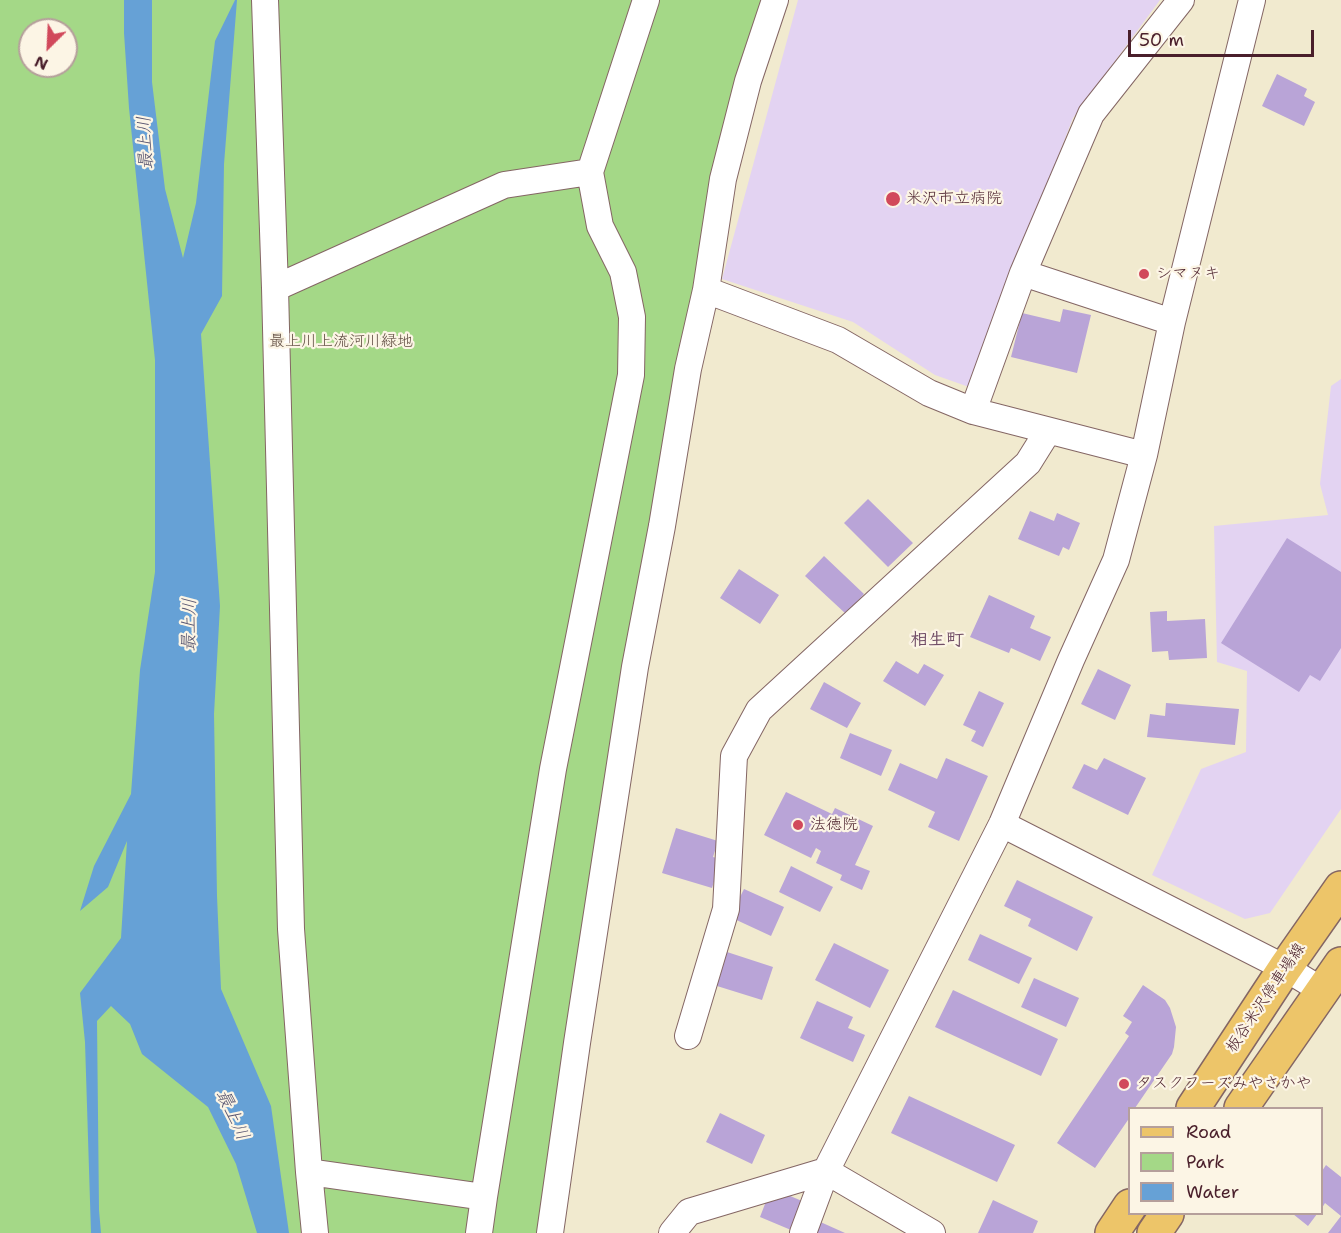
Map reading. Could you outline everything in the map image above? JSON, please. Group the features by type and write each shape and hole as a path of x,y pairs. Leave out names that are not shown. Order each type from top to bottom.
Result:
{"main road":[{"name":"板谷米沢停車場線","path":"1194,1107 1285,968 1341,888"},
{"path":"1242,1107 1341,964"},
{"path":"1112,1233 1128,1209"},
{"path":"1154,1233 1166,1215"}],"street":[{"path":"265,0 275,288 291,929 315,1233"},
{"path":"479,1233 553,769 631,375 632,316 622,272 600,226 590,172 646,0"},
{"path":"550,1233 635,667 662,526 688,369 706,290 723,179 748,81 775,0"},
{"path":"973,411 1023,273 1091,114 1181,0"},
{"path":"803,1233 826,1171 1002,824 1116,560 1144,454 1172,322 1252,0"},
{"path":"275,288 504,185 590,172"},
{"path":"1023,273 1172,322"},
{"path":"706,290 838,340 929,393 973,411 1144,454"},
{"path":"688,1036 726,909 734,756 759,710 1028,463 1048,431"},
{"path":"1002,824 1285,968 1323,991"},
{"path":"672,1233 689,1212 826,1171 932,1233"},
{"path":"309,1172 484,1197"}],"shaded area":[{"name":"米沢市立病院","path":"798,0 1160,0 1073,118 969,387 935,375 853,322 722,279"},
{"path":"1341,379 1341,809 1270,913 1245,919 1152,875 1201,769 1246,752 1247,671 1217,662 1214,526 1328,515 1320,484 1331,386"}],"green space":[{"name":"最上川上流河川緑地","path":"0,0 769,0 540,1233 0,1233"}],"water":[{"name":"最上川","path":"124,0 152,0 152,82 165,189 183,258 196,203 215,41 237,0 224,164 222,296 201,334 220,606 214,714 217,896 221,989 271,1106 289,1233 257,1233 236,1164 208,1107 142,1054 130,1024 111,1006 97,1021 101,1233 91,1233 85,1042 80,993 121,938 127,841 108,887 80,911 94,866 131,794 140,670 155,572 155,360 129,108"}],"building":[{"path":"1277,74 1307,89 1304,96 1315,102 1304,126 1262,106"},
{"path":"1063,309 1091,315 1077,373 1011,357 1022,313 1060,322"},
{"path":"868,499 913,543 888,567 844,523"},
{"path":"1030,511 1054,521 1057,513 1080,523 1069,550 1063,547 1059,556 1018,539"},
{"path":"1287,538 1341,572 1341,648 1320,681 1310,675 1299,692 1221,643"},
{"path":"824,556 864,594 846,614 805,576"},
{"path":"739,569 779,595 760,624 720,598"},
{"path":"989,595 1035,616 1030,628 1051,637 1040,661 1011,648 1009,653 970,637"},
{"path":"1167,611 1167,621 1205,619 1207,658 1169,660 1168,651 1152,652 1150,612"},
{"path":"896,661 918,674 924,664 944,675 925,706 883,681"},
{"path":"1098,669 1131,685 1115,720 1081,704"},
{"path":"824,682 861,703 847,728 810,709"},
{"path":"979,691 1004,703 983,747 971,741 976,731 963,725"},
{"path":"1166,703 1239,709 1235,745 1147,737 1150,714 1165,716"},
{"path":"850,733 892,750 881,776 840,758"},
{"path":"946,758 988,776 959,841 928,827 935,812 888,790 900,763 937,779"},
{"path":"1104,758 1146,778 1128,815 1072,788 1084,764 1097,770"},
{"path":"786,792 832,814 835,808 873,826 855,865 870,871 862,890 840,880 842,875 816,863 821,851 816,848 811,858 764,835"},
{"path":"676,828 718,841 713,857 721,859 712,888 662,873"},
{"path":"791,866 833,887 820,912 779,892"},
{"path":"1017,880 1093,917 1077,951 1028,926 1031,919 1004,906"},
{"path":"744,889 784,907 771,936 730,917"},
{"path":"980,934 1032,958 1019,984 968,960"},
{"path":"834,943 889,970 870,1008 815,980"},
{"path":"727,952 773,967 762,1000 717,986"},
{"path":"1034,978 1079,998 1066,1027 1021,1007"},
{"name":"タスクフーズみやさかや","path":"1143,985 1165,1000 1170,1008 1176,1027 1174,1047 1172,1054 1136,1107 1128,1107 1128,1120 1095,1168 1057,1143 1129,1036 1125,1033 1132,1022 1123,1016"},
{"path":"953,990 1058,1039 1041,1076 935,1027"},
{"path":"817,1001 853,1017 848,1028 865,1035 853,1062 800,1038"},
{"path":"909,1096 1015,1145 997,1182 891,1133"},
{"path":"720,1113 765,1135 752,1164 706,1142"},
{"path":"1326,1165 1341,1177 1341,1216 1325,1203 1323,1206 1323,1170"},
{"path":"776,1190 802,1201 791,1230 760,1217 765,1204 759,1202"},
{"path":"993,1200 1038,1221 1033,1233 978,1233"},
{"path":"1294,1215 1316,1215 1308,1226"},
{"path":"1341,1216 1341,1233 1328,1233"},
{"path":"816,1220 845,1233 811,1233"}],"place":[{"name":"米沢市立病院","path":"893,199"},
{"name":"シマヌキ","path":"1144,274"},
{"name":"法徳院","path":"798,825"},
{"name":"タスクフーズみやさかや","path":"1124,1084"}],"district":[{"name":"相生町","path":"937,640"}]}
